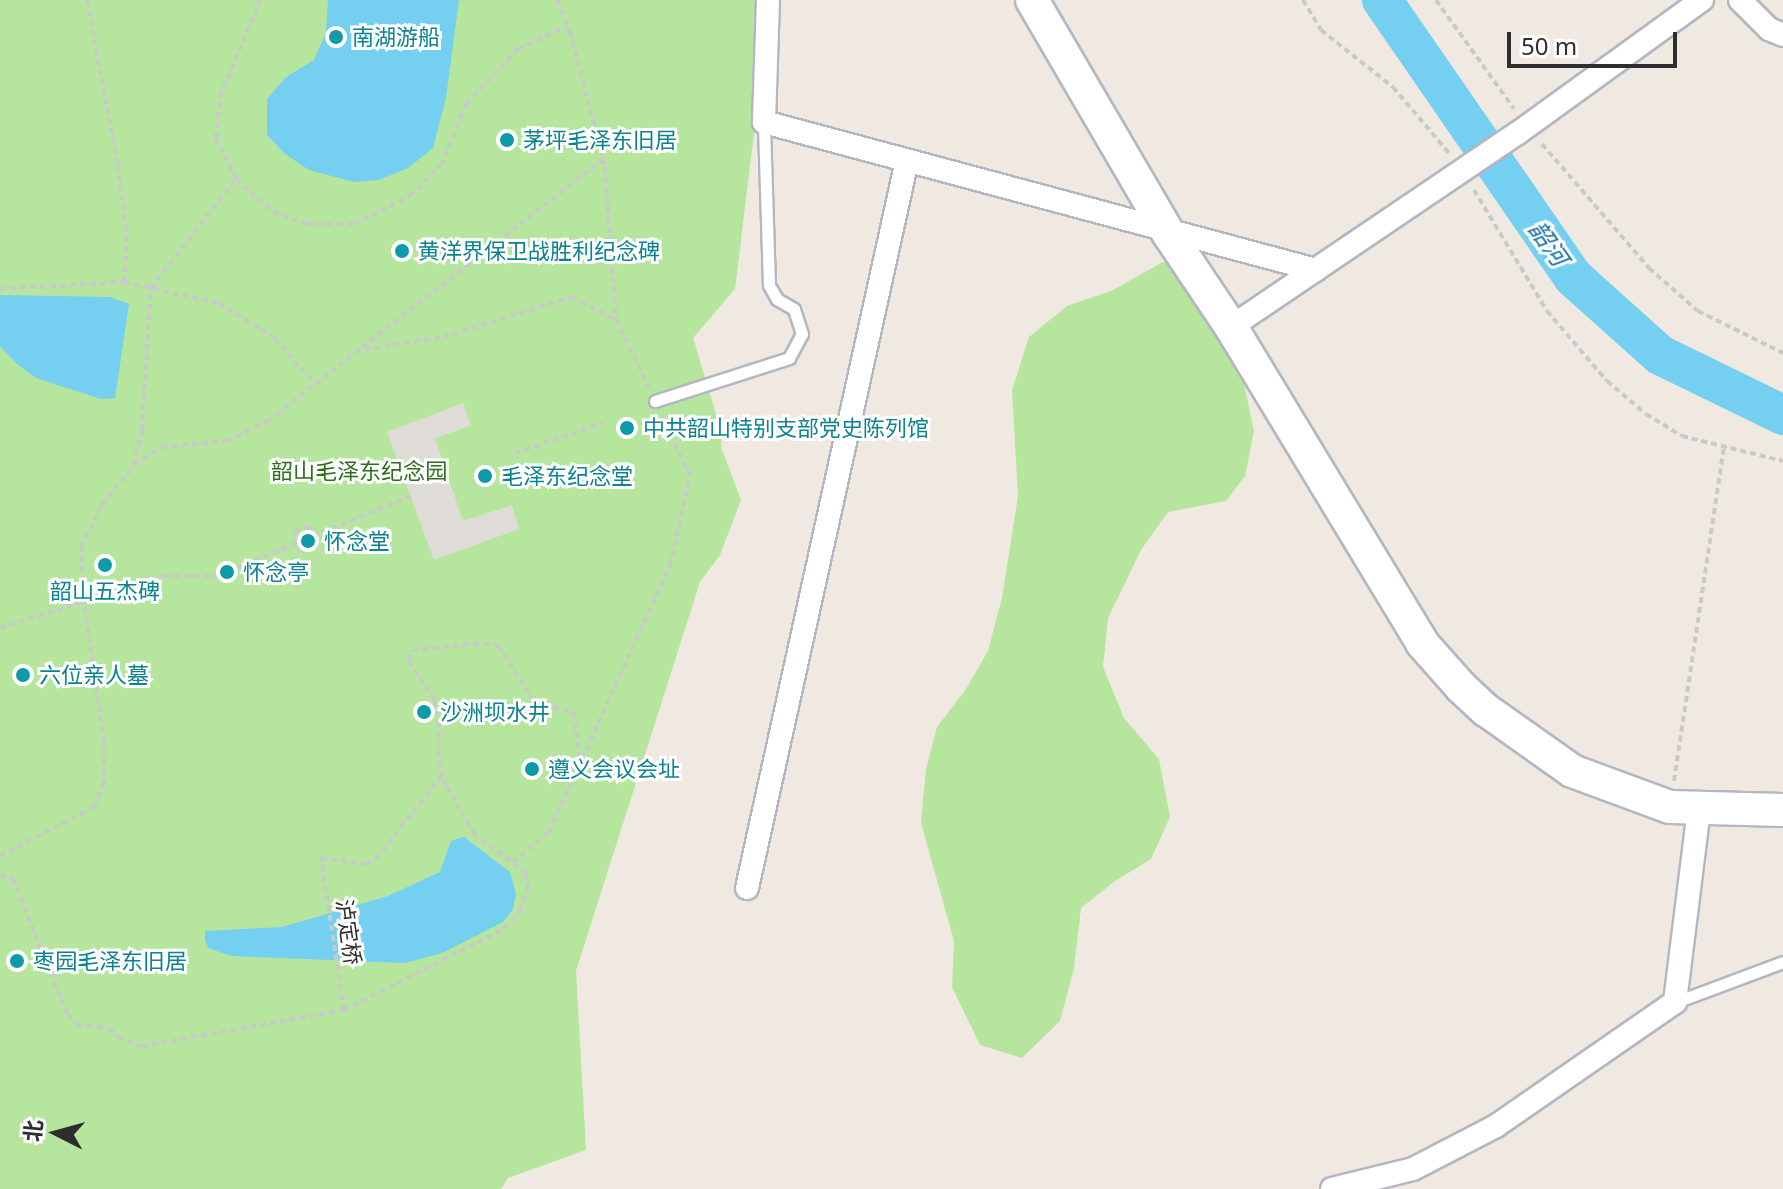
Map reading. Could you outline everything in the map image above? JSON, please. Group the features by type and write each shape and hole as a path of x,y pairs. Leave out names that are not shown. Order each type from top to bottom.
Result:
{"main road":[{"path":"1032,0 1168,233 1231,327 1422,643 1461,687 1486,710 1572,771 1685,807 1783,810"}],"street":[{"path":"768,0 764,122 1168,233 1316,270"},
{"path":"1231,327 1522,130 1702,0"},
{"path":"1740,0 1769,29 1783,35"},
{"path":"747,888 907,160"},
{"path":"1332,1189 1413,1169 1496,1126 1675,1002 1685,807"}],"lane":[{"path":"655,401 789,358 802,334 794,309 777,299 769,285 764,122"},
{"path":"1675,1002 1783,962"}],"path":[{"path":"87,0 118,165 127,236 124,282"},
{"path":"260,0 220,97 216,138 236,179 273,212 307,224 354,224 410,196 441,165 466,104 518,49 567,26"},
{"path":"513,862 549,832 580,758 656,599 680,528 690,476 616,320 603,159 557,0"},
{"path":"1303,0 1321,30 1393,87 1466,167 1547,311 1576,349 1646,414 1682,436 1783,461"},
{"path":"1436,0 1522,130 1649,268 1698,311 1783,353"},
{"path":"0,856 94,807 104,785 104,742 84,602 81,547 102,505 134,465 162,447 227,441 268,421 353,351 603,159"},
{"path":"134,465 142,430 148,372 151,288 236,179"},
{"path":"0,289 124,282 219,303 275,338 314,383"},
{"path":"353,351 443,337 572,297 616,320"},
{"path":"515,453 603,423"},
{"path":"1685,807 1724,445"},
{"path":"313,536 411,496"},
{"path":"309,526 313,536 317,546 301,552 294,532 309,526"},
{"path":"0,628 164,576 217,576 297,543"},
{"path":"0,875 13,879 67,1014 77,1025 109,1028 118,1037 142,1046 344,1010 504,929 520,911 528,889 526,873 475,835 442,775 434,700 408,660 413,650 484,643 499,646 534,702 573,712 580,758"},
{"name":"泸定桥","path":"344,1010 321,858 366,864 376,859 442,775"}],"green space":[{"name":"韶山毛泽东纪念园","path":"0,0 759,0 759,93 735,289 693,338 722,434 721,447 741,500 720,555 700,582 576,971 586,1150 508,1178 501,1189 0,1189"},
{"path":"1163,262 1182,273 1244,384 1254,431 1245,476 1226,501 1168,512 1141,550 1108,618 1103,667 1124,718 1159,759 1170,817 1151,859 1115,881 1081,908 1074,968 1060,1021 1022,1058 980,1045 952,987 954,941 921,823 926,769 937,727 966,689 988,651 1002,598 1018,496 1012,390 1029,337 1067,306 1111,291"}],"shaded area":[{"path":"463,403 471,426 435,438 463,521 512,505 519,529 434,560 387,432"}],"water":[{"path":"328,0 459,0 446,98 433,148 408,168 379,180 354,182 309,170 285,154 267,135 267,99 286,77 314,60 326,32"},
{"path":"0,295 110,297 129,304 115,398 101,399 36,378 17,364 0,346"},
{"path":"464,837 510,872 516,894 513,909 503,922 442,953 405,963 231,956 208,948 205,931 282,927 388,896 440,872 451,841"}],"waterway":[{"name":"韶河","path":"1382,0 1573,277 1660,355 1783,415"}],"place":[{"name":"南湖游船","path":"336,37"},
{"name":"茅坪毛泽东旧居","path":"507,140"},
{"name":"黄洋界保卫战胜利纪念碑","path":"402,251"},
{"name":"中共韶山特别支部党史陈列馆","path":"627,428"},
{"name":"毛泽东纪念堂","path":"485,476"},
{"name":"怀念堂","path":"308,541"},
{"name":"韶山五杰碑","path":"105,565"},
{"name":"怀念亭","path":"227,572"},
{"name":"六位亲人墓","path":"23,675"},
{"name":"沙洲坝水井","path":"424,712"},
{"name":"遵义会议会址","path":"532,769"},
{"name":"枣园毛泽东旧居","path":"17,961"}]}
